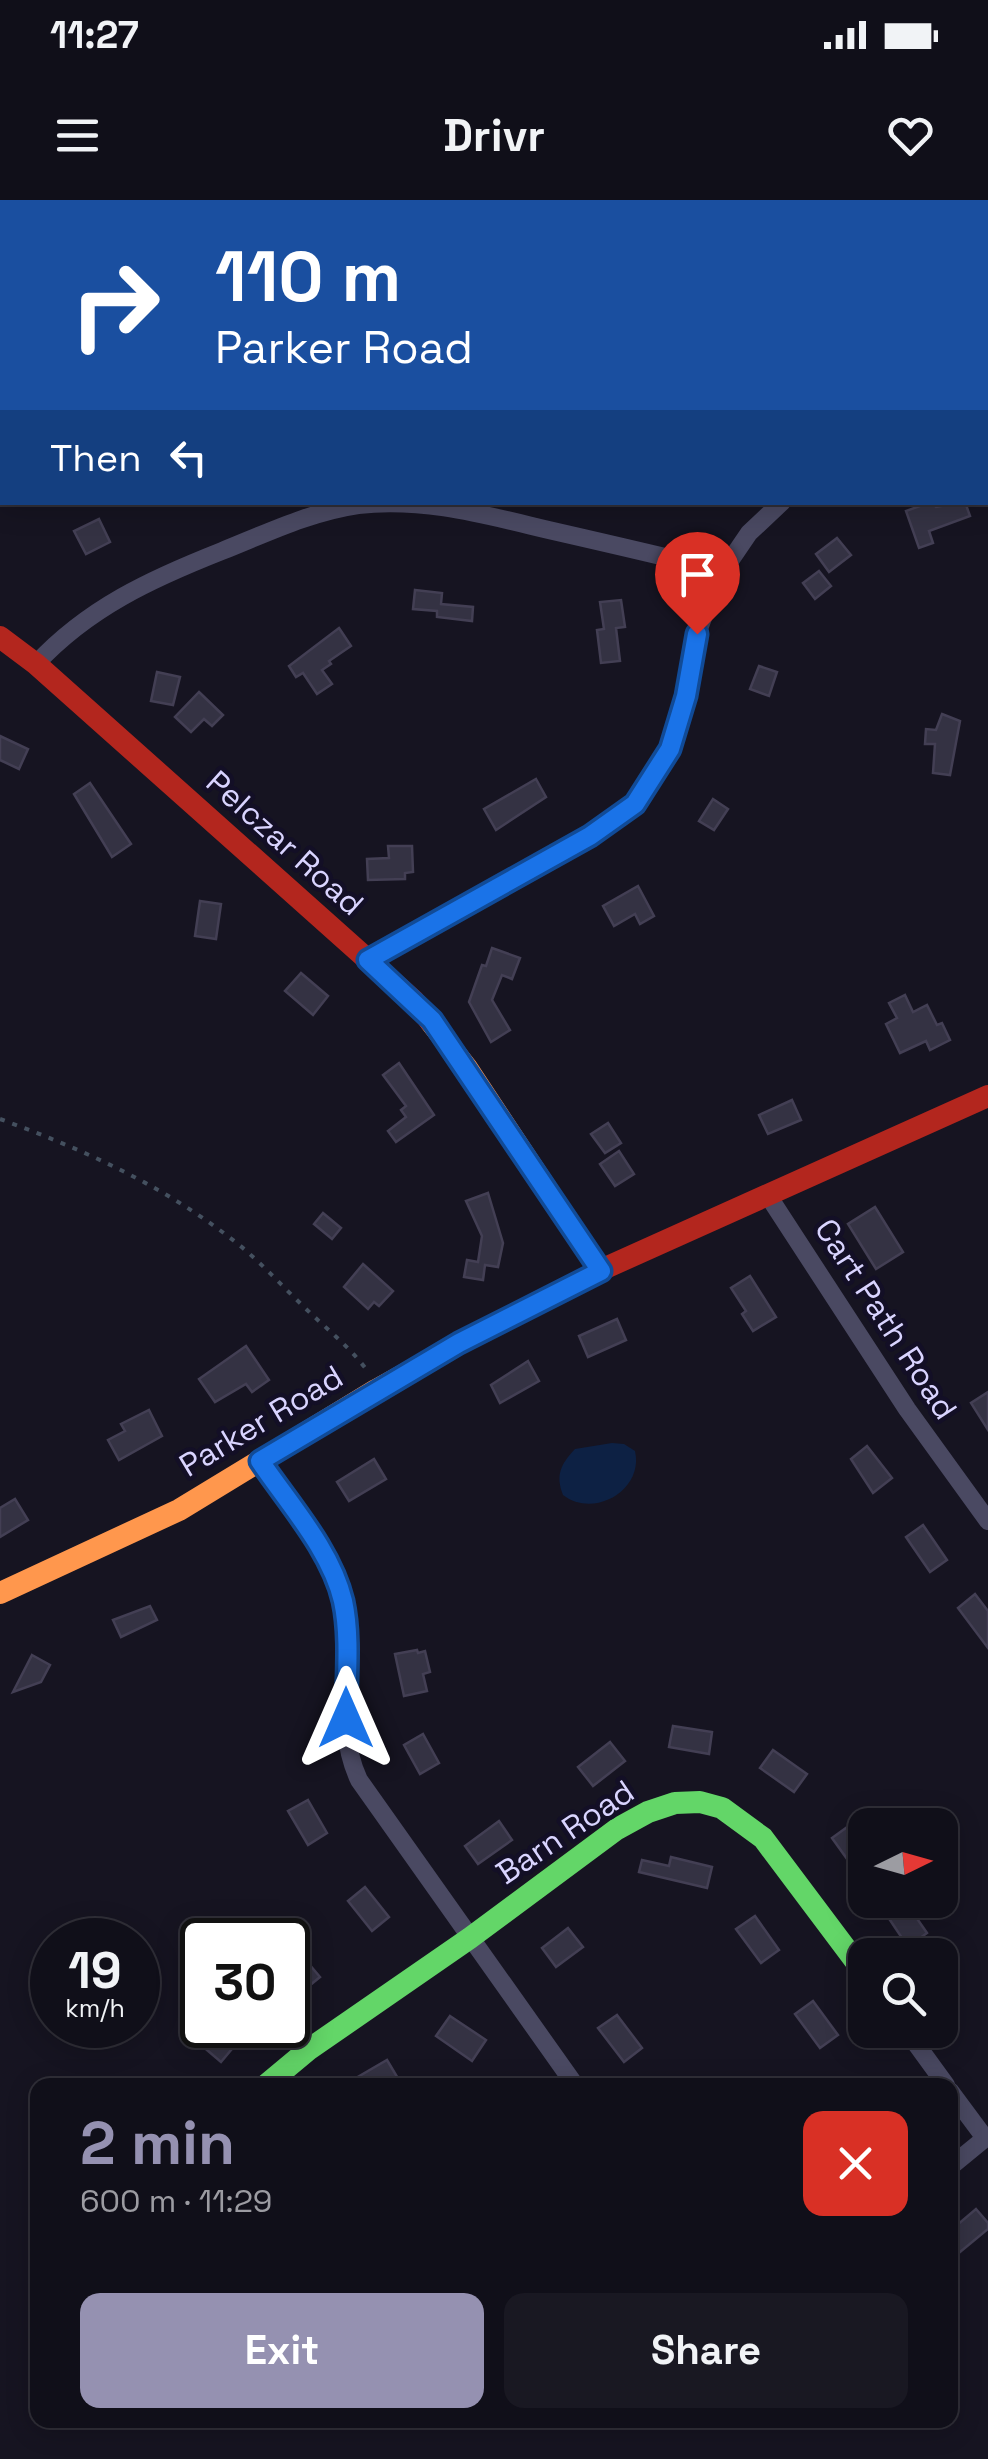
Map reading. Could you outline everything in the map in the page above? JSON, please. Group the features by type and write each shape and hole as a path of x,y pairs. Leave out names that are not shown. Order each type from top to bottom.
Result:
{"street":[{"path":"36,664 90,615 136,587 292,522 358,505"},
{"path":"421,505 450,508 723,570"},
{"path":"368,960 590,836 635,804 670,749 707,602 723,570 749,534 779,505"},
{"name":"Pelczar Road","path":"0,637 36,664 432,1020 601,1271"},
{"name":"Parker Road","path":"0,1593 148,1526 482,1330 601,1271 988,1096"},
{"name":"Cart Path Road","path":"769,1197 907,1409 988,1521"},
{"path":"260,1461 325,1557 344,1604 346,1742 350,1763 370,1798 570,2078"},
{"name":"Barn Road","path":"274,2078 633,1818 668,1804 698,1803 731,1810 765,1838 848,1951"},
{"path":"919,2048 941,2078"},
{"path":"958,2101 986,2137 958,2160"}],"path":[{"path":"0,1119 135,1176 228,1236 331,1329 377,1389"}],"water":[{"path":"612,1443 635,1451 636,1465 624,1488 614,1497 589,1504 563,1495 561,1470 575,1449"}],"building":[{"path":"923,505 966,505 970,516 929,531 933,543 919,548 906,511"},
{"path":"99,519 110,542 86,554 74,531"},
{"path":"837,538 851,555 829,572 816,554"},
{"path":"819,571 831,586 815,599 803,583"},
{"path":"415,590 442,593 441,604 473,607 472,621 437,617 437,611 413,609"},
{"path":"621,600 625,627 616,628 620,661 601,663 597,630 604,629 600,602"},
{"path":"339,628 351,646 322,670 332,684 317,694 303,673 296,677 289,666"},
{"path":"759,666 777,672 769,696 750,689"},
{"path":"157,672 180,677 173,705 151,701"},
{"path":"199,692 223,715 212,726 204,719 191,732 175,717"},
{"path":"942,714 960,721 950,775 933,773 935,744 925,744 926,729 936,730"},
{"path":"0,736 28,749 19,769 0,760"},
{"path":"536,779 546,797 496,830 484,809"},
{"path":"90,783 131,844 112,857 74,794"},
{"path":"713,799 728,809 714,830 699,821"},
{"path":"388,846 412,846 413,872 405,873 405,879 368,880 367,859 389,858"},
{"path":"638,886 654,916 640,924 635,914 614,926 603,906"},
{"path":"200,901 221,904 216,939 195,936"},
{"path":"492,948 520,958 512,979 502,975 492,1000 510,1030 491,1042 469,1002"},
{"path":"301,973 328,996 313,1015 285,991"},
{"path":"905,995 913,1012 927,1005 950,1040 930,1050 926,1041 900,1053 886,1024 897,1018 889,1003"},
{"path":"399,1063 434,1115 396,1142 388,1131 406,1117 401,1110 406,1106 383,1075"},
{"path":"792,1100 801,1120 768,1134 759,1115"},
{"path":"608,1123 621,1143 605,1153 591,1134"},
{"path":"619,1151 634,1174 615,1186 600,1164"},
{"path":"488,1193 503,1243 498,1267 485,1265 483,1280 464,1277 467,1260 478,1262 482,1236 466,1201"},
{"path":"875,1207 903,1252 876,1269 848,1224"},
{"path":"323,1213 341,1228 332,1239 314,1224"},
{"path":"363,1264 393,1291 379,1306 374,1302 368,1309 344,1287"},
{"path":"750,1276 776,1317 753,1331 731,1288"},
{"path":"617,1319 626,1340 588,1357 579,1336"},
{"path":"246,1346 269,1380 252,1392 246,1384 215,1402 199,1379"},
{"path":"528,1361 539,1381 500,1403 491,1385"},
{"path":"988,1392 988,1430 971,1403"},
{"path":"149,1410 162,1436 119,1460 108,1440 125,1431 121,1424"},
{"path":"867,1446 892,1478 873,1493 851,1459"},
{"path":"374,1459 386,1479 349,1501 337,1482"},
{"path":"15,1499 28,1520 0,1537 0,1508"},
{"path":"923,1525 947,1560 930,1572 906,1537"},
{"path":"975,1594 988,1611 988,1648 958,1608"},
{"path":"150,1606 157,1620 121,1637 113,1620"},
{"path":"425,1651 430,1672 423,1674 427,1691 404,1696 395,1654"},
{"path":"32,1655 50,1665 41,1682 13,1692"},
{"path":"673,1726 712,1732 709,1754 669,1747"},
{"path":"423,1734 439,1763 420,1774 404,1745"},
{"path":"610,1742 625,1761 593,1786 578,1767"},
{"path":"773,1750 807,1774 794,1792 760,1768"},
{"path":"308,1800 327,1833 308,1845 288,1811"},
{"path":"499,1821 512,1840 478,1864 465,1846"},
{"path":"848,1826 848,1860 832,1838"},
{"path":"671,1857 712,1867 707,1888 639,1872 642,1860 669,1866"},
{"path":"365,1887 389,1917 372,1931 348,1901"},
{"path":"755,1916 779,1950 761,1963 736,1929"},
{"path":"917,1918 927,1933 920,1938 902,1938 890,1920"},
{"path":"568,1928 583,1947 556,1967 542,1948"},
{"path":"310,1965 320,1977 310,1985"},
{"path":"813,2001 838,2035 820,2048 795,2014"},
{"path":"617,2015 642,2048 624,2062 598,2028"},
{"path":"450,2016 486,2040 472,2061 436,2036"},
{"path":"205,2048 233,2048 221,2062"},
{"path":"387,2060 398,2078 356,2078"},
{"path":"976,2209 988,2223 988,2229 960,2252 958,2224"}],"traffic: fast":[{"path":"274,2078 617,1829 675,1803 700,1802 722,1808 763,1838 848,1951"}],"traffic: slow":[{"path":"430,1021 467,1068 601,1271"},
{"path":"0,1593 179,1510 376,1390 491,1326"}],"traffic: jam":[{"path":"0,637 36,664 414,1001 430,1021"},
{"path":"491,1326 603,1269 988,1096"}],"route":[{"path":"346,1718 344,1604 325,1557 260,1461 482,1330 601,1271 432,1020 368,960 590,836 635,804 670,749 686,696 697,634"}]}
